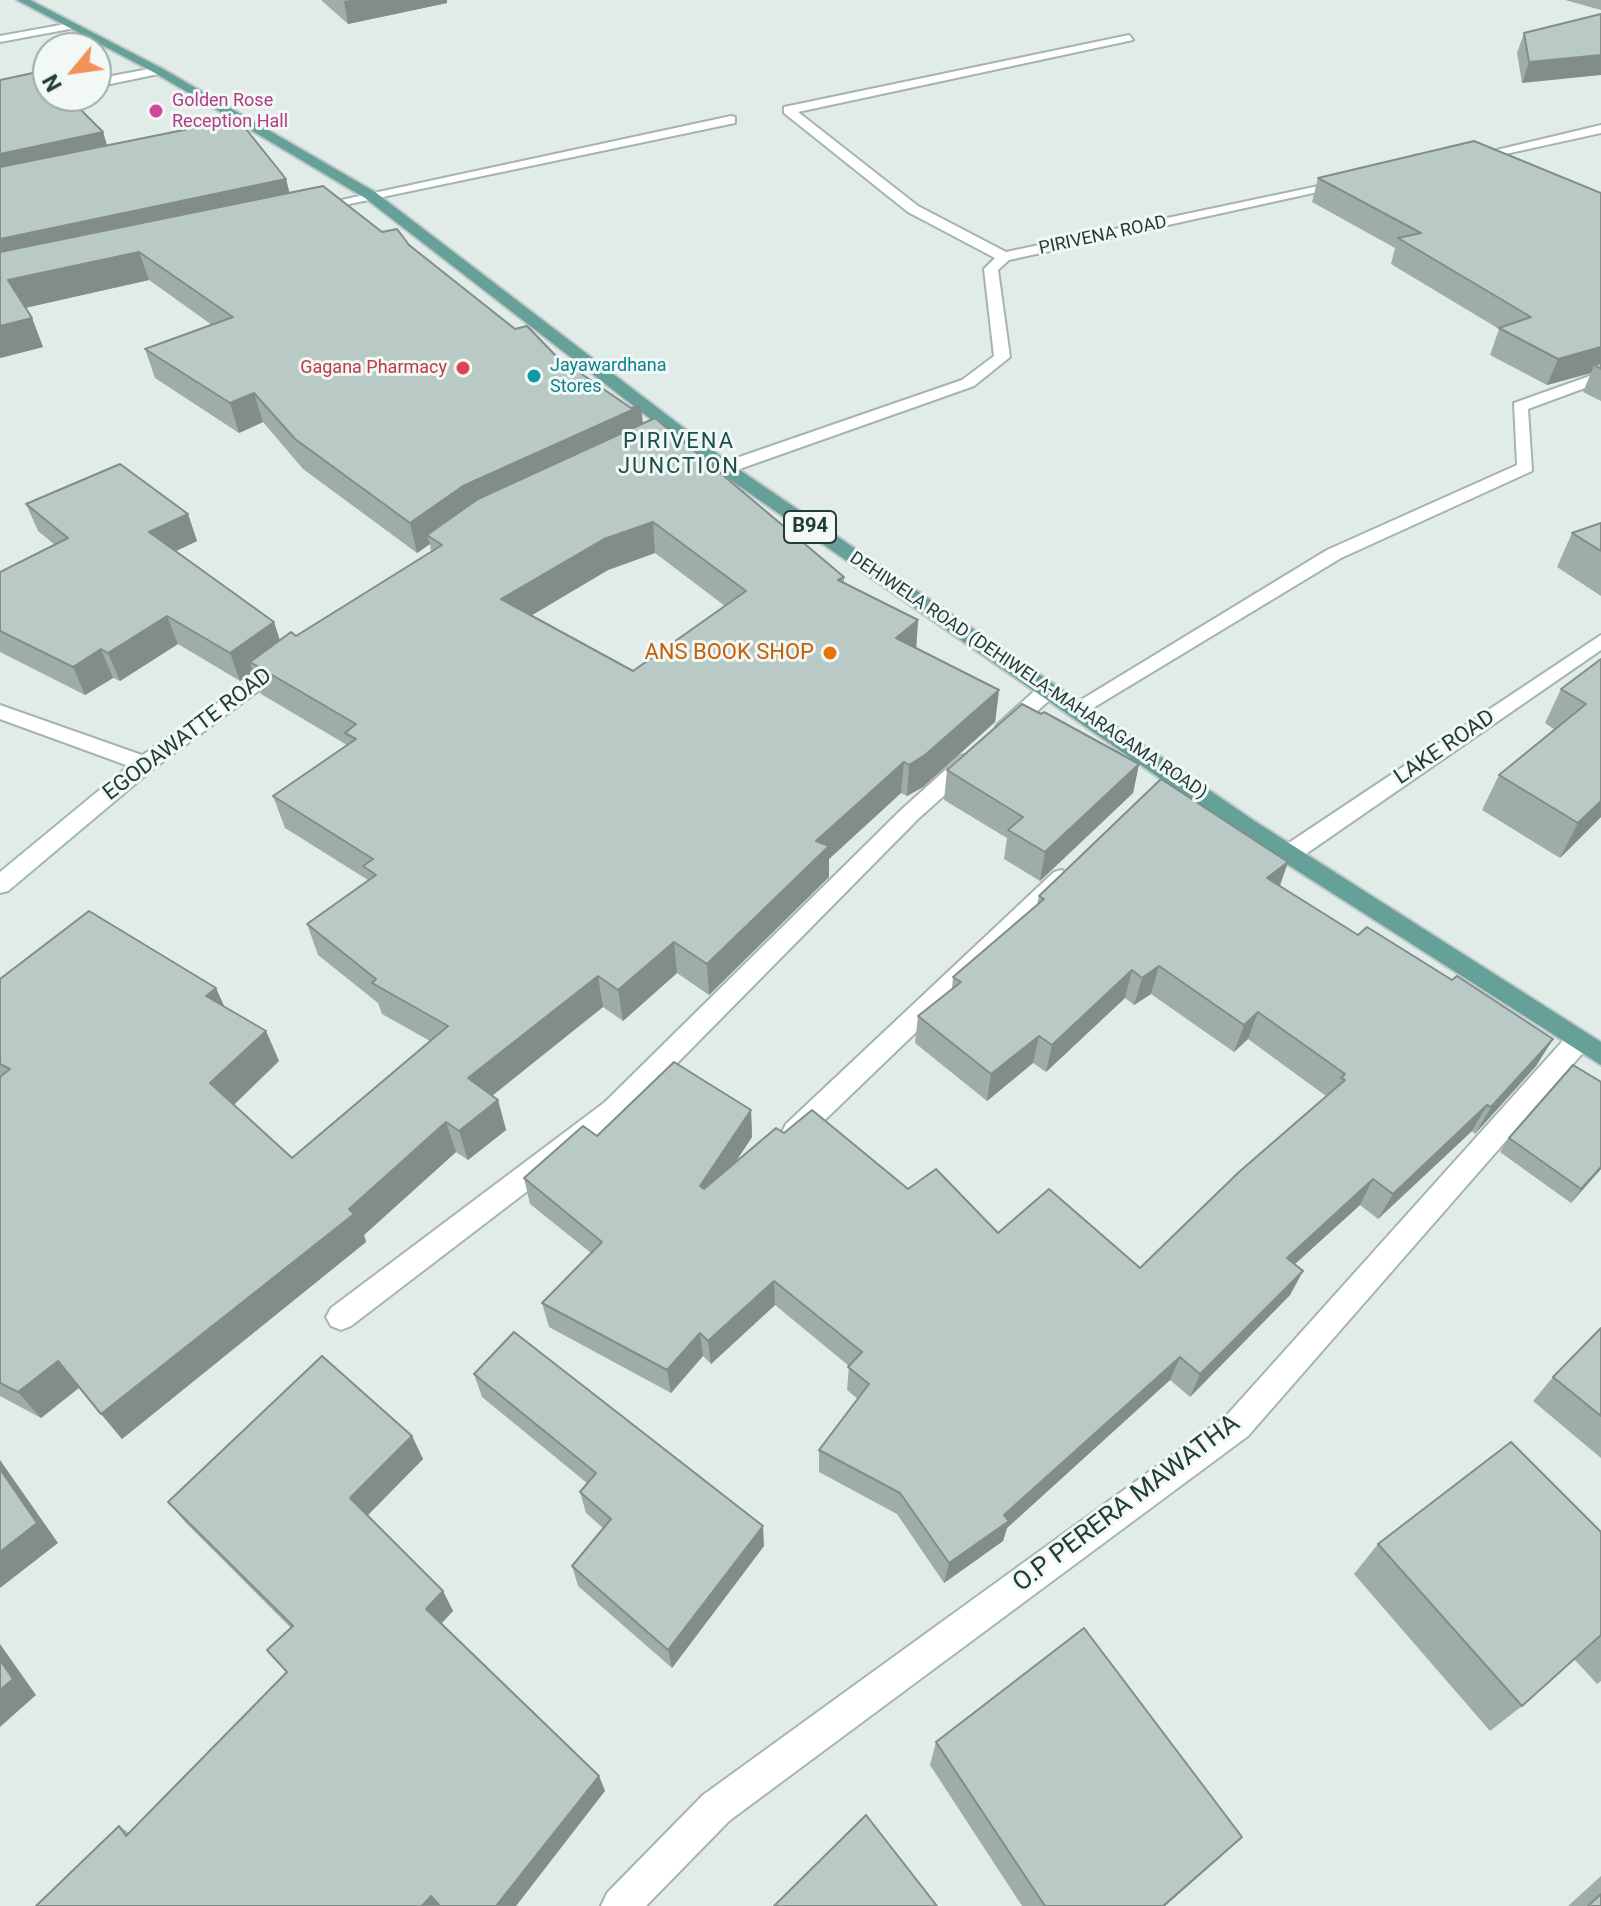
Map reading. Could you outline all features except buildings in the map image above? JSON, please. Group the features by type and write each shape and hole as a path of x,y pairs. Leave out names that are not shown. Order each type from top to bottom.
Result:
{"main road":[{"name":"DEHIWELA ROAD (DEHIWELA-MAHARAGAMA ROAD)","path":"22,0 159,71 255,133 370,195 667,434 725,468 1289,854 1589,1048"}],"street":[{"path":"0,39 71,26"},
{"path":"725,468 968,383 1002,357 991,269 1004,257 913,209 788,110 1129,38"},
{"path":"112,80 159,71"},
{"path":"293,212 731,120"},
{"path":"1448,162 1601,129"},
{"name":"PIRIVENA ROAD","path":"1004,257 1356,182"},
{"path":"1076,709 1334,554 1526,467 1520,406 1601,377"},
{"name":"LAKE ROAD","path":"1289,854 1601,641"},
{"name":"EGODAWATTE ROAD","path":"0,885 145,764 298,653"},
{"path":"341,1317 614,1110 910,814 1048,690"},
{"path":"0,712 145,764"},
{"path":"1148,796 1171,774"},
{"path":"795,1132 1080,861"},
{"name":"O.P PERERA MAWATHA","path":"620,1906 716,1808 1237,1426 1589,1048"}],"place":[{"name":"Golden Rose Reception Hall","path":"156,111"},
{"name":"Gagana Pharmacy","path":"463,368"},
{"name":"Jayawardhana Stores","path":"534,376"},
{"name":"ANS BOOK SHOP","path":"830,653"}],"district":[{"name":"PIRIVENA JUNCTION","path":"679,454"}]}
